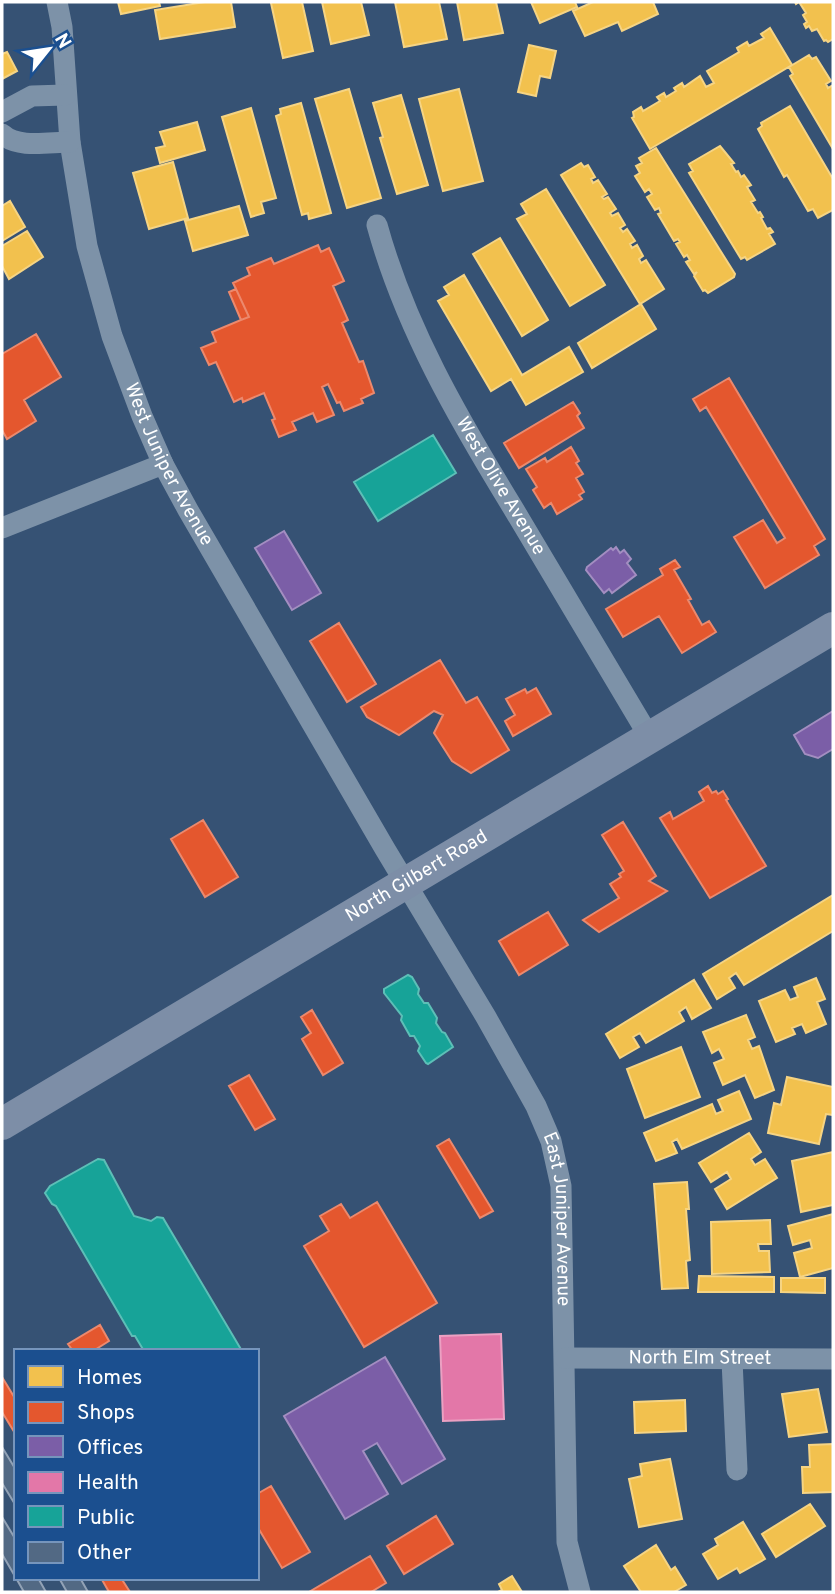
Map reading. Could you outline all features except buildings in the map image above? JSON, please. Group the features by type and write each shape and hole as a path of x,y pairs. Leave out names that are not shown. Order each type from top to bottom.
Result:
{"main road":[{"name":"North Gilbert Road","path":"2,1124 833,628"}],"street":[{"name":"West Juniper Avenue","path":"57,2 62,27 70,142 87,246 94,276 129,382 163,464 406,882"},
{"path":"2,112 32,96 65,95"},
{"path":"2,134 9,141 70,142"},
{"name":"West Olive Avenue","path":"377,225 385,254 414,329 445,393 650,738"},
{"path":"2,528 163,464"},
{"name":"East Juniper Avenue","path":"406,882 505,1050 536,1106 551,1141 561,1185 567,1542 580,1592"},
{"name":"North Elm Street","path":"565,1358 833,1359"},
{"path":"732,1360 737,1470"}]}
